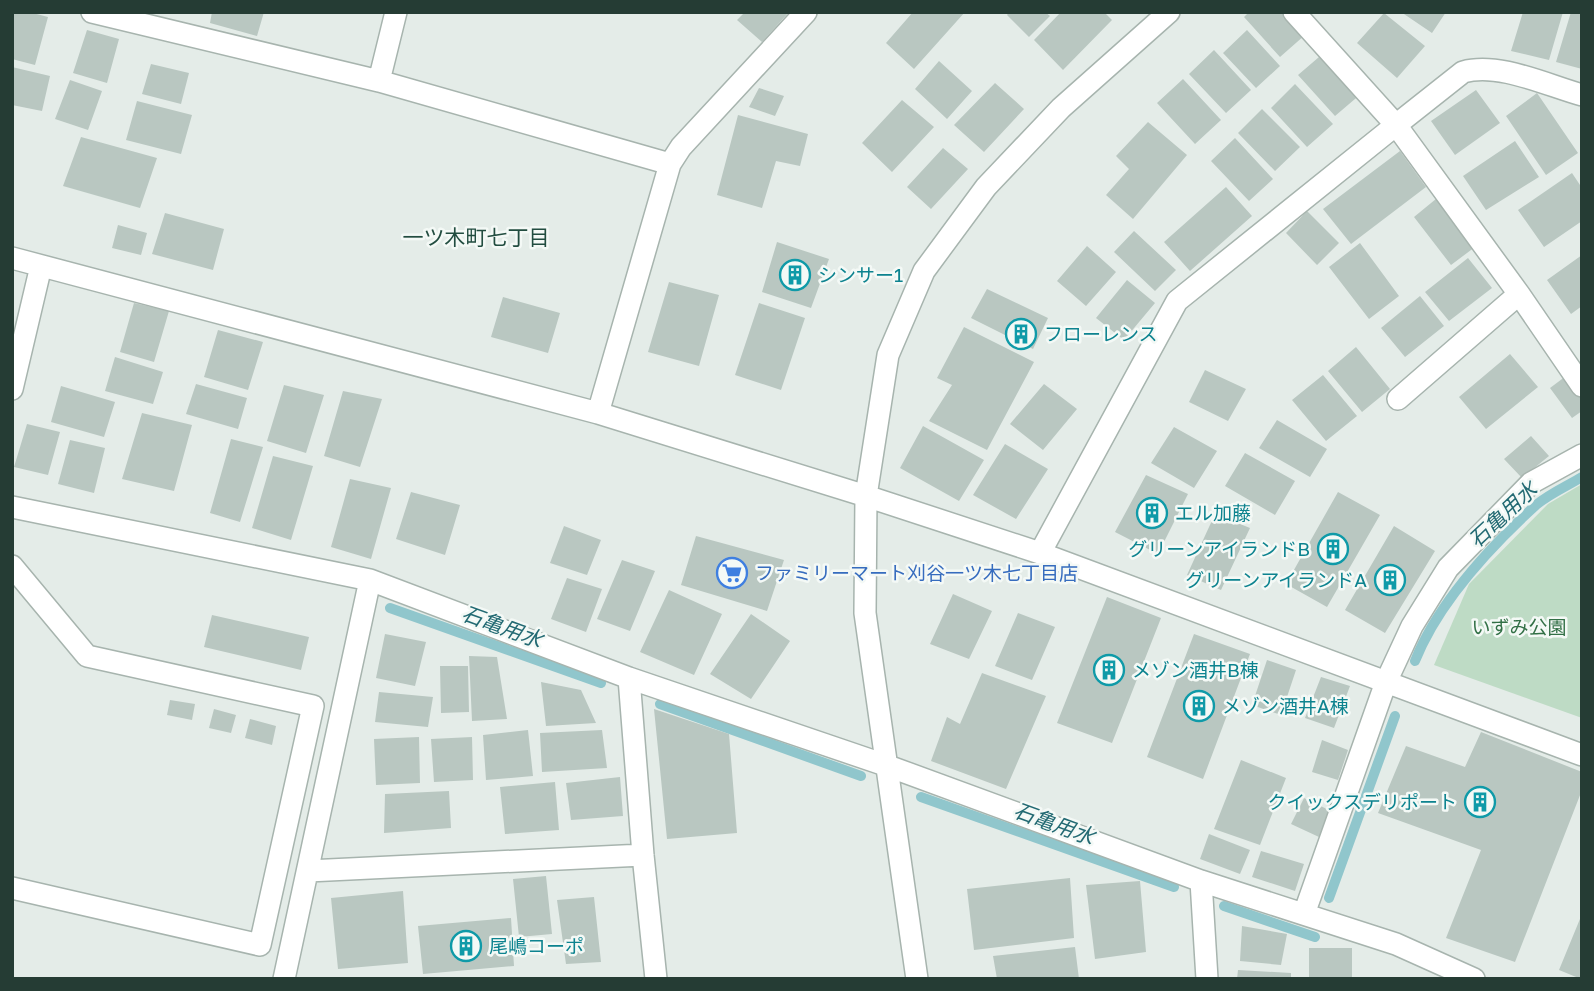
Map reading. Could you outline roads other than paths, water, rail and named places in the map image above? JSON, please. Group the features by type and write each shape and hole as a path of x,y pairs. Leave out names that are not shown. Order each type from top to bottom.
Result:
{"street":[{"path":"92,12 167,21 670,164"},
{"path":"379,81 396,12"},
{"path":"598,412 670,164 681,147 806,12"},
{"path":"917,979 865,613 866,496 888,355 924,271 986,187 1061,108 1169,12"},
{"path":"1294,12 1396,125 1582,386"},
{"path":"1040,554 1177,301 1462,72 1475,68 1491,68 1582,95"},
{"path":"12,258 598,412 866,496 1040,554 1582,755"},
{"path":"12,389 41,266"},
{"path":"1398,399 1519,294"},
{"path":"1304,914 1385,682 1412,626 1448,568 1531,483 1582,455"},
{"path":"12,507 370,580 629,678 888,766 1201,881 1396,944 1474,979"},
{"path":"12,566 87,656 313,706 260,945 12,888"},
{"path":"284,979 370,580"},
{"path":"629,678 656,979"},
{"path":"308,871 643,855"},
{"path":"1201,881 1206,979"}],"waterway":[{"name":"石亀用水","path":"1415,661 1451,597 1501,539 1536,505 1582,477"},
{"name":"石亀用水","path":"390,608 601,683"},
{"name":"石亀用水","path":"660,704 861,776"},
{"name":"石亀用水","path":"1329,898 1395,716"},
{"name":"石亀用水","path":"921,797 1174,887"},
{"name":"石亀用水","path":"1224,906 1315,937"}],"place":[{"name":"シンサー1","path":"795,275"},
{"name":"フローレンス","path":"1021,334"},
{"name":"エル加藤","path":"1152,513"},
{"name":"グリーンアイランドB","path":"1333,549"},
{"name":"ファミリーマート刈谷一ツ木七丁目店","path":"732,573"},
{"name":"グリーンアイランドA","path":"1390,580"},
{"name":"メゾン酒井B棟","path":"1109,670"},
{"name":"メゾン酒井A棟","path":"1199,706"},
{"name":"クイックスデリポート","path":"1480,802"},
{"name":"尾嶋コーポ","path":"466,946"}],"district":[{"name":"一ツ木町七丁目","path":"476,238"}],"park label":[{"name":"いずみ公園","path":"1519,627"}]}
